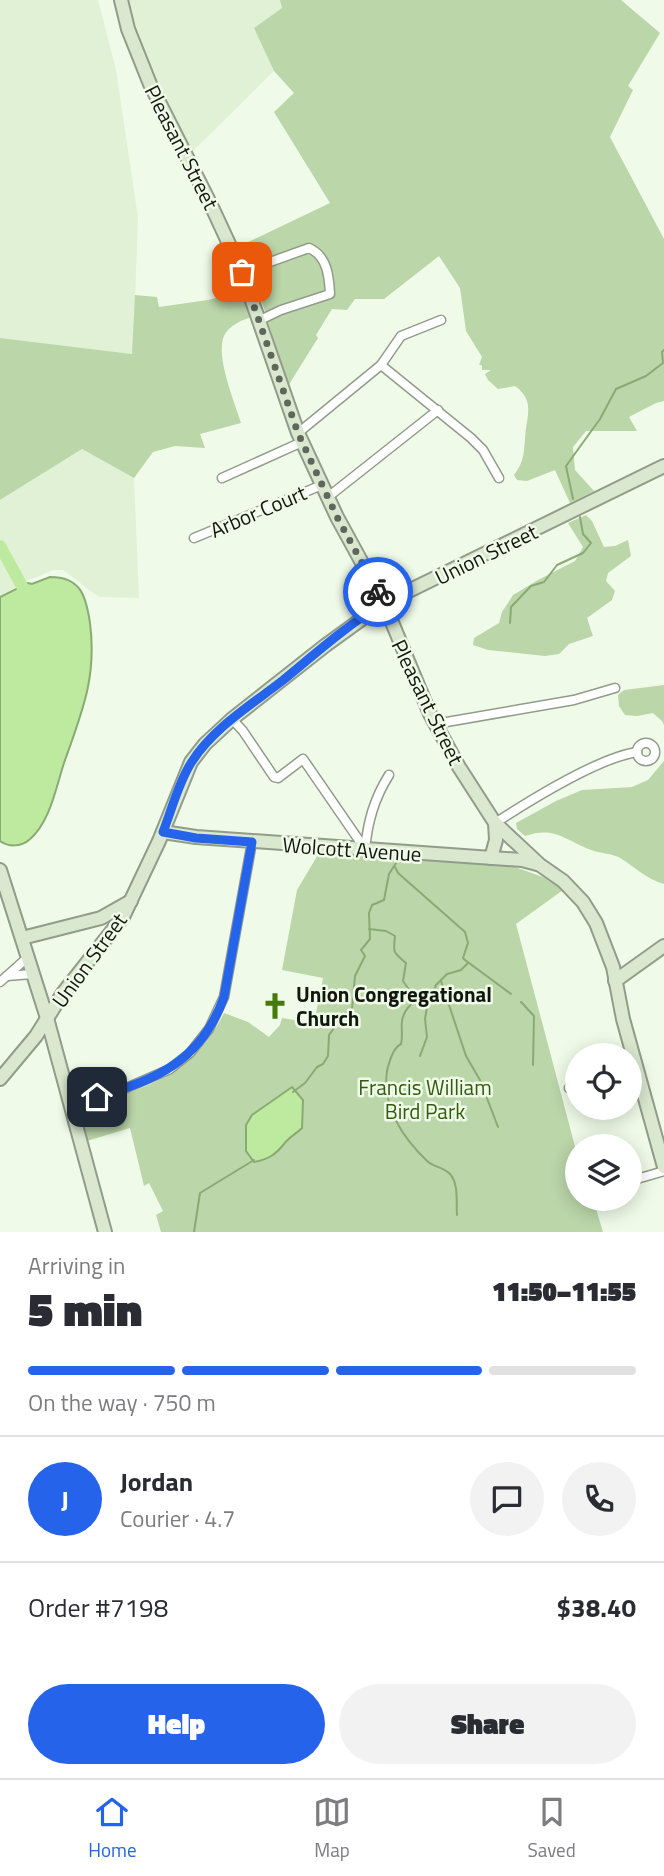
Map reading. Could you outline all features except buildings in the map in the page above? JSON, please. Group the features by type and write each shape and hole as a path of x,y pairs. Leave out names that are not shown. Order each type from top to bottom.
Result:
{"street":[{"name":"Pleasant Street","path":"121,0 141,65 221,224 242,272 281,390 300,438 384,603 419,693 459,767 495,823 540,865 563,881 583,902 596,923 613,967 628,1043"},
{"path":"242,272 309,248 317,252 324,262 329,276 330,294 290,306 260,320"},
{"path":"222,478 300,438 381,365 401,336 442,320"},
{"path":"381,365 438,410 482,450 499,478"},
{"name":"Arbor Court","path":"194,538 325,491 438,410"},
{"name":"Union Street","path":"0,1079 27,1048 63,993 123,917 163,832 191,762 205,744 232,719 384,603 664,466"},
{"path":"435,724 574,700 615,688"},
{"path":"232,719 274,777 282,775 303,759 365,849"},
{"path":"491,858 496,840 495,823 527,802 592,769 624,754 637,752"},
{"path":"365,849 371,811 388,775"},
{"name":"Wolcott Avenue","path":"163,832 196,838 522,860 540,865"},
{"path":"70,1105 143,1082 170,1069 190,1053 209,1029 224,997 252,842"},
{"path":"0,870 47,1018 105,1232"},
{"path":"22,938 101,918 131,901"},
{"path":"615,982 664,946"},
{"path":"3,979 27,958"},
{"path":"613,967 641,961"},
{"path":"3,979 32,974"},
{"path":"27,1048 54,1044"},
{"name":"Pleasant Street","path":"642,1099 664,1169"},
{"path":"642,1177 664,1169"}],"shaded area":[{"path":"0,0 98,0 116,70 138,218 133,354 0,338"},
{"path":"127,0 280,0 282,8 254,28 274,71 192,152 162,99 139,49"},
{"path":"82,449 134,478 139,598 99,597 63,570 53,570 0,596 0,500"},
{"path":"50,577 69,580 84,597 92,642 90,678 82,711 47,814 29,840 11,845 0,841 0,597 28,583"},
{"path":"292,1087 303,1100 302,1128 275,1154 254,1162 246,1151 246,1125 252,1115"}],"green space":[{"path":"280,0 621,0 660,33 628,86 633,90 610,137 664,239 664,401 629,417 637,431 586,431 573,447 575,470 594,491 570,503 555,470 527,481 517,480 514,475 524,453 528,416 526,398 515,386 498,389 488,380 485,374 491,370 482,370 482,365 479,365 482,357 466,331 460,288 439,256 384,299 355,299 347,310 332,309 316,335 318,338 288,386 260,296 240,246 330,203 274,112 294,93 274,71 254,28 282,8"},
{"path":"243,291 251,317 229,329 222,345 227,380 241,423 200,434 205,448 175,446 153,452 134,478 82,449 0,500 0,338 132,354 135,295 157,297 159,307 208,300"},
{"path":"586,515 592,521 604,547 615,546 628,540 631,556 608,573 606,581 615,591 612,600 587,618 593,636 569,644 559,654 545,656 488,650 473,645 474,638 499,623 502,612 513,595 575,561 583,547 568,523"},
{"path":"664,685 664,725 653,713 625,715 619,706 618,695 624,690"},
{"path":"664,761 664,884 647,877 615,856 591,850 552,833 525,836 517,829 516,823 582,790 632,787 648,780"},
{"name":"Francis William Bird Park","path":"319,853 512,866 543,877 563,890 516,924 565,1109 565,1120 568,1120 572,1134 565,1134 565,1211 597,1211 603,1232 161,1232 156,1215 163,1211 149,1183 144,1186 130,1128 87,1141 80,1115 85,1107 148,1085 183,1065 212,1034 224,1013 248,1022 269,1037 280,1025 282,1018 314,1023 323,978 282,970 297,890"}],"waterway":[{"path":"573,499 566,466 600,419 616,389 646,376 663,363 664,350"},
{"path":"510,623 511,607 531,586 544,582 557,565 583,553 591,543 583,534 580,517"},
{"path":"0,546 29,599"},
{"path":"293,1092 323,1064 328,1056 329,1035 344,1014 352,1009 355,976 365,956 361,950 370,939 369,913 372,905 384,900 389,874 396,863"},
{"path":"395,867 398,873 465,932 468,943 463,958 511,994"},
{"path":"369,929 386,931 395,936 395,952 406,963 403,981 413,997 402,1021 401,1044 394,1052 387,1071 386,1084 391,1109 402,1131 418,1152 429,1163 448,1172 453,1178 457,1215"},
{"path":"420,1056 427,1037 427,1007 436,985 447,974 461,970 468,963"},
{"path":"441,981 466,1056 480,1080 498,1127"},
{"path":"521,1002 534,1016 533,1065"},
{"path":"194,1232 200,1193 254,1160"}],"way so far":[{"path":"242,272 289,412 337,517 378,592"}],"place":[{"name":"Union Congregational Church","path":"275,1006"}],"route":[{"path":"97,1097 153,1078 170,1069 201,1040 216,1018 224,997 252,842 196,838 163,832 191,762 205,744 232,719 324,646 384,603 378,592"}]}
